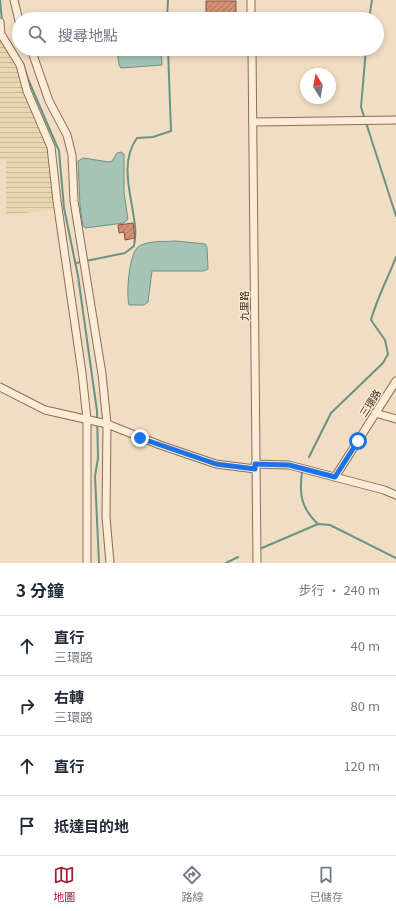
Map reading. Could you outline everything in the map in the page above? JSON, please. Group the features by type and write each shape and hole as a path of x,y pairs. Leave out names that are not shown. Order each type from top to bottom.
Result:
{"street":[{"path":"14,0 17,12"},
{"path":"251,0 251,12"},
{"path":"0,22 1,34 12,52"},
{"path":"14,56 20,65 27,91 51,147 57,202 82,373 87,419 87,563"},
{"path":"33,56 49,101 67,135 72,155 74,201 102,374 107,424 106,517 110,563"},
{"name":"九里路","path":"252,56 256,563"},
{"path":"253,122 396,120"},
{"name":"三環路","path":"335,477 396,382"},
{"path":"0,387 45,410 107,424 154,443 216,464 255,466 289,465 384,490 396,495"},
{"path":"375,414 396,419"}],"shaded area":[{"path":"0,20 5,43 21,75 46,139 53,166 57,209 6,215 6,160 0,159"},
{"path":"118,56 161,56 162,65 121,68"},
{"path":"121,152 124,154 124,193 128,219 124,223 85,228 83,226 80,206 78,161 83,158 109,162 112,161 117,153"},
{"path":"176,241 205,244 207,247 208,269 204,271 152,271 148,302 144,305 129,305 129,274 132,257 135,251 138,247 146,243"}],"building":[{"path":"206,1 236,1 236,12 206,12"},
{"path":"133,223 135,238 125,240 124,232 119,233 118,225"}],"waterway":[{"path":"0,0 2,21"},
{"path":"167,12 168,0"},
{"path":"370,12 372,0"},
{"path":"76,263 125,253 134,246 135,229 128,182 128,159 131,148 137,138 153,137 171,131 168,56"},
{"path":"365,56 361,107 396,216"},
{"path":"23,63 28,79 59,151 64,208 78,276 97,411 98,458 95,476 99,563"},
{"path":"309,457 331,413 383,363 388,354 385,340 371,320 379,296 396,257"},
{"path":"302,472 302,500 308,512 318,524"},
{"path":"262,548 318,524 330,525 396,558"},
{"path":"226,563 238,557"}],"route":[{"path":"140,438 216,464 255,469 255,464 289,465 335,477 358,441"}]}
